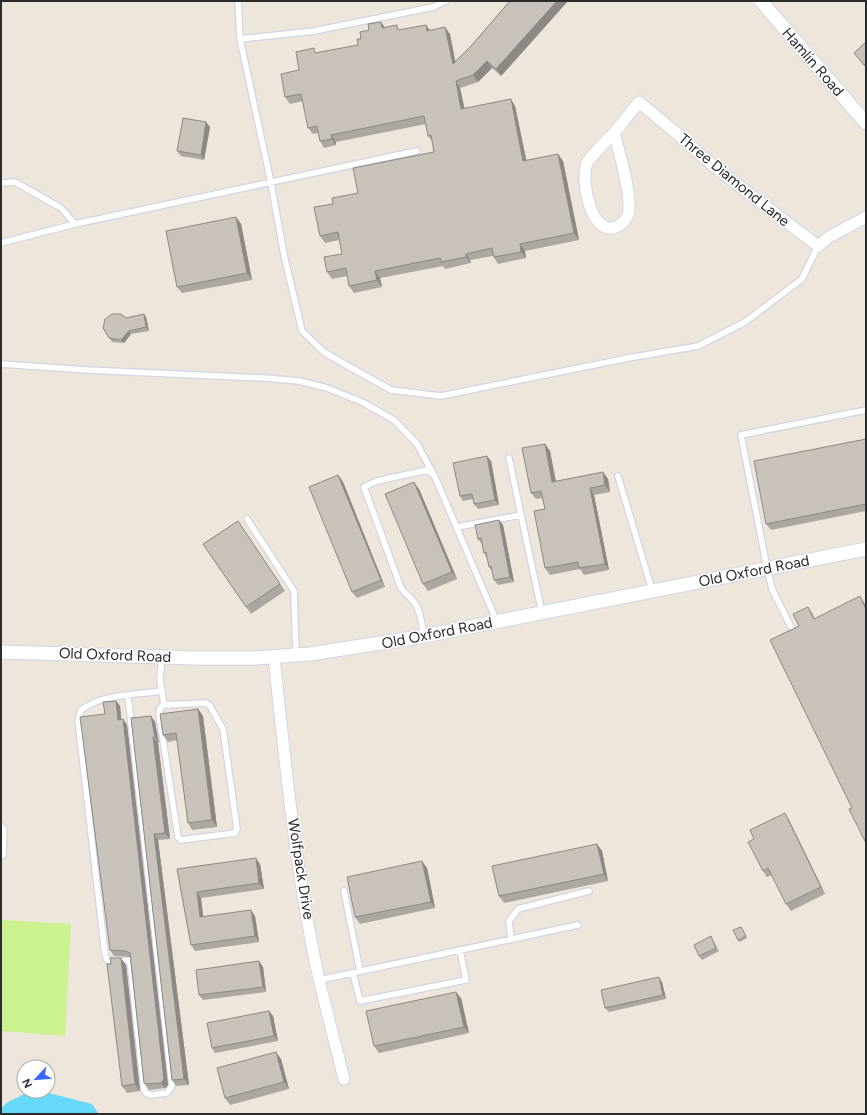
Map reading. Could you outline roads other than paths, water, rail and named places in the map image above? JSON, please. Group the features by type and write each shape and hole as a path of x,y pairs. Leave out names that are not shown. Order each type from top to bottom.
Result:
{"street":[{"name":"Hamlin Road","path":"761,1 866,123"},
{"name":"Three Diamond Lane","path":"614,133 627,188 628,214 623,222 616,226 609,228 599,223 593,215 586,189 585,170 588,162 639,102 717,169 818,246"},
{"path":"818,246 829,237 866,217"},
{"name":"Old Oxford Road","path":"1,652 162,657 274,657 351,649 497,622 652,590 866,549"},
{"name":"Wolfpack Drive","path":"274,657 296,848 319,980 344,1079"}],"lane":[{"path":"238,1 240,39 272,183 284,255 302,331 325,353 391,390 441,396 628,358 698,346 745,322 802,279 818,246"},
{"path":"240,39 314,31 433,7 446,1"},
{"path":"1,243 76,224 417,151"},
{"path":"1,183 15,182 61,208 76,224"},
{"path":"1,364 299,381 327,388 362,402 394,420 417,444 435,477 497,622"},
{"path":"791,627 772,589 741,435 866,410"},
{"path":"509,458 542,613"},
{"path":"746,463 754,462"},
{"path":"424,636 416,603 406,596 401,588 364,487 377,481 427,470 435,477"},
{"path":"618,476 652,590"},
{"path":"457,527 522,515"},
{"path":"247,519 294,591 296,655"},
{"path":"162,657 161,691 164,705"},
{"path":"128,696 172,1086 167,1093 150,1095 144,1090 130,961 107,960 105,954 78,720 81,710 89,704 99,701 128,696 161,691"},
{"path":"206,703 217,716 223,729 237,829 235,833 181,840 178,838 159,714 160,708 164,705 206,703"},
{"path":"1,826 4,829 3,854 1,856"},
{"path":"344,891 360,971"},
{"path":"511,939 508,921 518,910 589,891"},
{"path":"319,980 578,925"},
{"path":"353,973 360,1001 466,980 460,950"}],"water":[{"path":"56,1095 92,1104 99,1114 1,1114 1,1108 16,1098 56,1099"}]}
